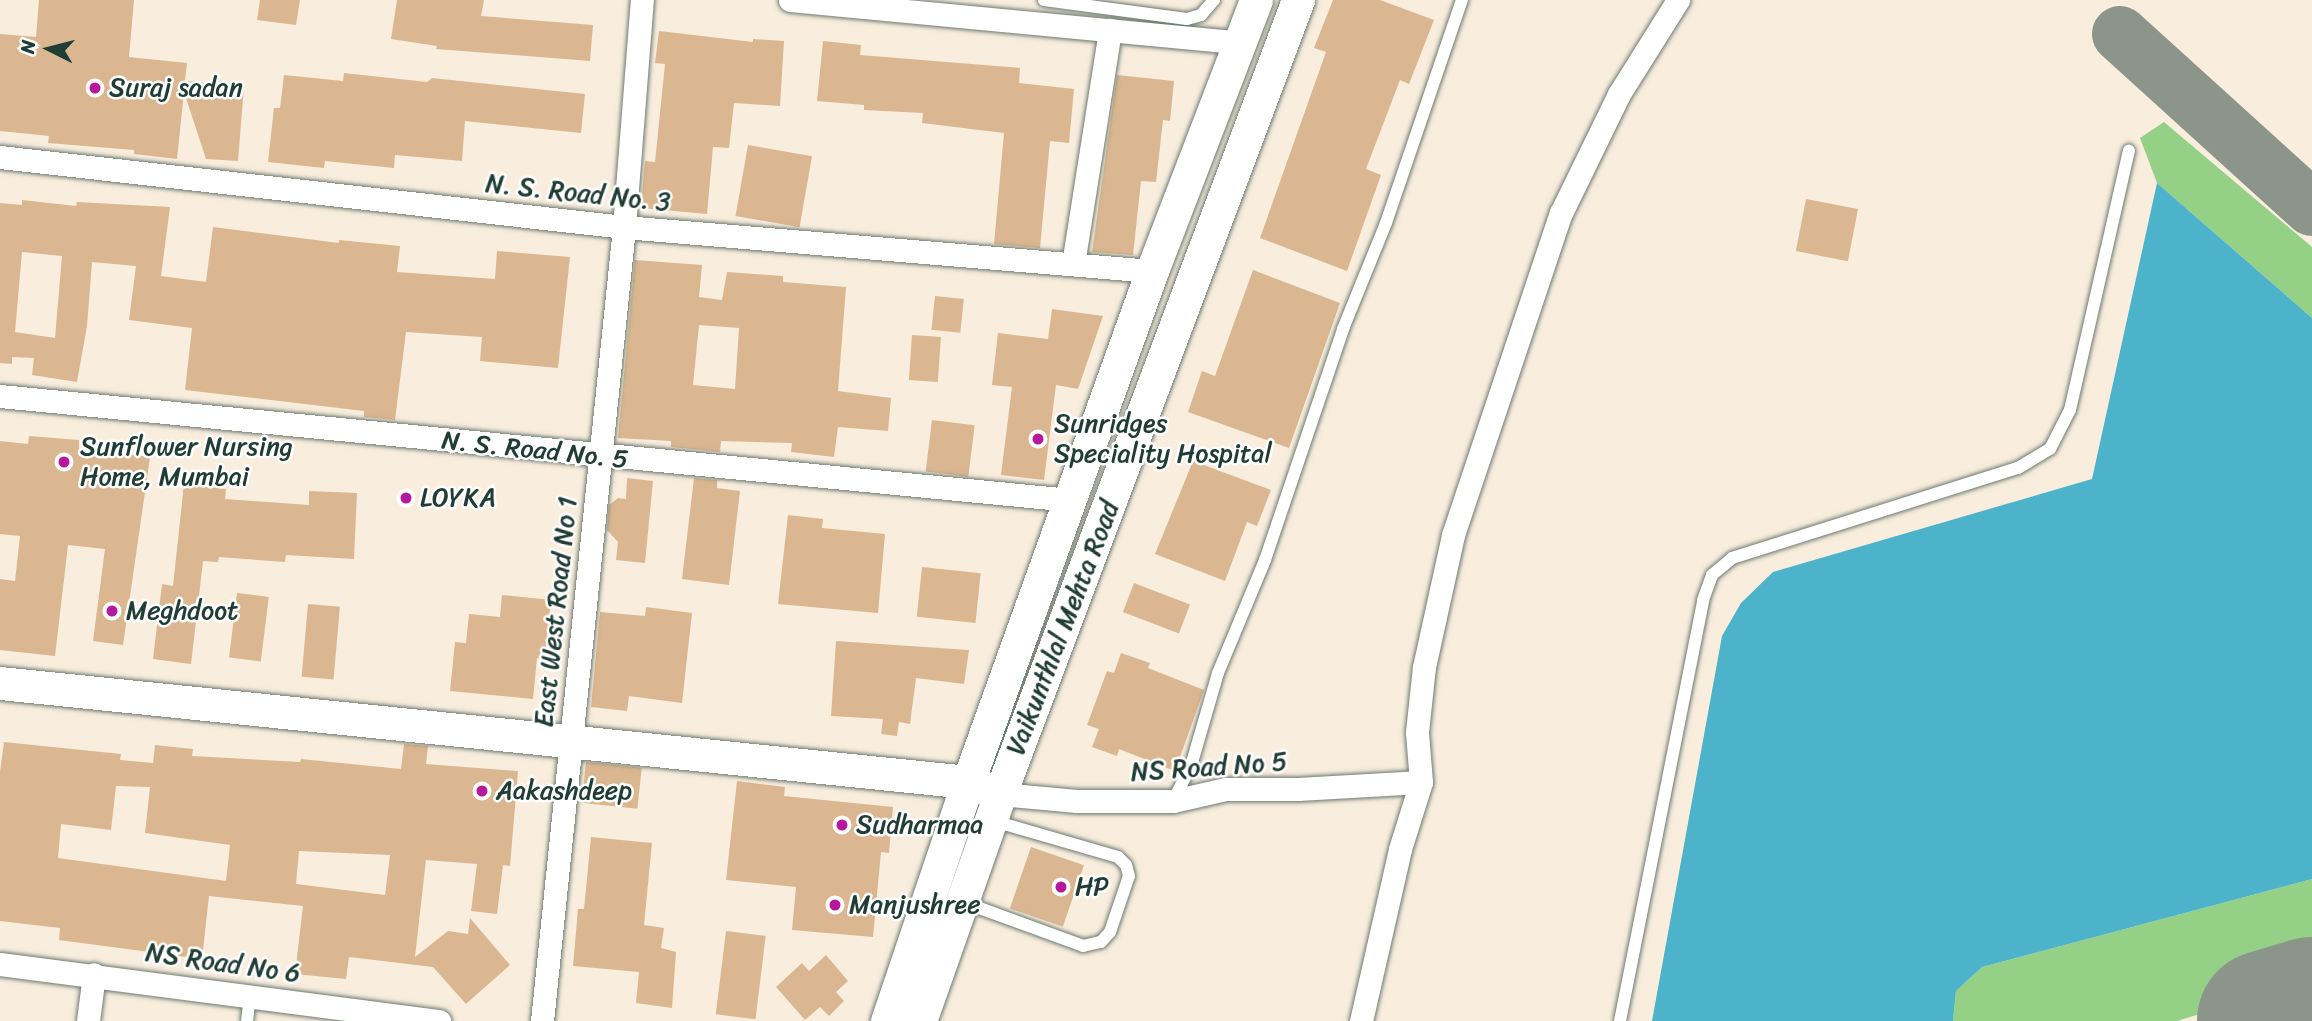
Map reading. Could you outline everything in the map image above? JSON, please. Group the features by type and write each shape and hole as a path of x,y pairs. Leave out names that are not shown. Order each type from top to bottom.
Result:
{"main road":[{"name":"Vaikunthlal Mehta Road","path":"887,1021 968,782 1152,271 1256,0"},
{"name":"Vaikunthlal Mehta Road","path":"920,1021 996,807 1298,0"},
{"path":"0,683 968,782 996,807"}],"street":[{"name":"East West Road No 1","path":"542,1021 624,227 642,0"},
{"path":"790,0 967,8 1110,30 1173,21 1241,43"},
{"path":"1361,1021 1400,849 1421,782 1417,732 1424,667 1438,592 1469,486 1502,395 1561,213 1619,94 1678,0"},
{"path":"1073,264 1110,30"},
{"name":"N. S. Road No. 3","path":"0,157 624,227 1152,271"},
{"name":"N. S. Road No. 5","path":"0,396 1070,500"},
{"name":"NS Road No 5","path":"996,807 1077,801 1173,801 1226,789 1298,789 1421,782"},
{"name":"NS Road No 6","path":"0,964 94,974 439,1021"},
{"path":"88,1021 94,974"}],"lane":[{"path":"1044,0 1173,21 1201,15 1214,0"},
{"path":"1173,801 1191,766 1218,673 1265,560 1343,329 1386,223 1462,0"},
{"path":"1620,1021 1703,600 1712,575 1732,558 2018,468 2050,449 2070,410 2129,151"},
{"path":"962,901 1083,946 1101,942 1110,932 1114,921 1129,876 1126,864 1118,857 996,807"},
{"path":"247,1021 250,995"}],"green space":[{"path":"2164,122 2312,247 2312,318 2157,183 2140,138"},
{"path":"2312,879 2312,980 2177,1021 1953,1021 1956,991 1982,967"}],"water":[{"path":"2157,183 2312,318 2312,879 1982,967 1956,991 1953,1021 1652,1021 1722,636 1741,603 1773,572 2092,479"}],"building":[{"path":"39,0 134,0 129,57 187,63 185,81 244,86 238,161 206,159 184,92 177,159 134,154 134,150 48,143 49,136 0,131 0,34 36,37"},
{"path":"260,0 300,0 296,25 257,20"},
{"path":"397,0 484,0 481,16 593,25 590,61 436,49 437,46 391,39"},
{"path":"1333,0 1380,0 1434,20 1409,84 1400,80 1366,169 1381,175 1347,271 1260,238 1326,52 1314,48"},
{"path":"659,31 753,42 753,39 784,41 780,106 734,103 729,148 713,147 707,214 641,208 645,161 655,162 665,64 655,63"},
{"path":"823,41 861,45 860,55 1020,68 1019,83 1074,89 1069,143 1050,141 1040,248 994,244 1004,133 922,123 923,113 864,110 864,105 817,101"},
{"path":"344,73 427,82 432,78 585,94 581,133 465,121 462,161 395,155 394,168 325,161 324,168 268,162 274,108 280,108 284,75 343,81"},
{"path":"1117,75 1174,81 1170,121 1163,120 1156,182 1141,181 1133,255 1092,252"},
{"path":"748,145 812,156 800,227 735,216"},
{"path":"1806,199 1858,209 1848,261 1796,251"},
{"path":"22,200 76,206 77,202 170,207 161,276 206,282 213,227 339,243 339,240 400,246 397,272 495,279 497,251 570,257 558,368 480,361 482,337 406,332 395,420 364,417 364,411 185,390 192,328 129,320 136,266 92,262 87,326 77,382 32,375 34,358 12,357 12,364 0,363 0,203 22,205","holes":["22,252 62,256 55,338 15,332"]},
{"path":"635,260 702,265 699,297 722,300 727,272 783,276 783,282 846,287 838,391 891,398 888,431 838,427 834,457 791,452 792,443 721,441 720,452 671,447 671,441 618,438","holes":["699,325 739,328 735,389 693,385"]},
{"path":"1253,270 1340,303 1289,448 1188,412 1202,371 1215,376"},
{"path":"935,296 964,299 960,333 931,330"},
{"path":"1052,309 1103,316 1078,389 1056,385 1044,480 1001,475 1012,387 992,385 998,333 1048,339"},
{"path":"912,335 941,337 938,382 909,380"},
{"path":"932,420 975,425 968,477 926,472"},
{"path":"29,436 79,440 79,449 150,457 123,645 93,641 105,549 68,545 55,656 0,650 0,579 15,581 20,536 0,534 0,441 28,444"},
{"path":"1193,461 1271,490 1257,526 1247,522 1225,581 1155,554"},
{"path":"627,478 653,481 645,563 616,560 618,542 607,530 609,505 618,498 626,499"},
{"path":"694,478 717,480 717,488 740,491 729,585 682,579"},
{"path":"184,484 226,489 225,499 309,505 309,491 357,493 354,559 286,555 285,562 219,557 218,562 203,561 191,664 153,659 162,584 173,586"},
{"path":"788,515 823,519 822,528 885,534 878,613 778,604"},
{"path":"922,567 981,573 975,623 917,617"},
{"path":"1134,583 1190,605 1179,633 1123,612"},
{"path":"237,593 269,597 261,661 229,658"},
{"path":"502,595 551,600 545,659 537,658 533,699 450,691 455,642 466,643 469,614 500,617"},
{"path":"308,604 340,607 334,680 302,677"},
{"path":"646,607 692,613 682,703 629,696 627,711 591,707 600,612 645,616"},
{"path":"836,641 969,650 964,684 916,678 910,724 899,722 897,736 881,734 883,719 831,716"},
{"path":"1121,653 1150,663 1148,668 1204,690 1175,771 1119,749 1117,756 1092,747 1099,729 1087,725 1107,671 1114,673"},
{"path":"4,742 121,754 120,760 153,763 155,745 193,749 192,756 300,762 301,759 401,769 404,744 428,746 426,764 518,771 510,866 503,865 497,914 471,911 477,864 426,860 415,957 448,931 468,934 470,918 510,965 466,1004 433,967 349,957 346,979 295,974 303,906 209,896 202,959 59,940 60,928 0,921 0,772","holes":["116,786 150,787 145,833 230,845 226,881 58,858 61,824 111,830","299,851 390,855 385,895 296,884"]},
{"path":"586,762 642,768 637,809 582,803"},
{"path":"737,781 785,787 784,796 893,807 889,853 881,852 873,937 792,930 796,887 726,880"},
{"path":"591,837 652,843 644,925 664,928 661,948 676,952 672,1008 636,1003 639,972 573,966 578,909 584,909"},
{"path":"1031,847 1084,865 1063,927 1010,908"},
{"path":"726,931 766,936 755,1019 716,1014"},
{"path":"826,955 848,981 836,992 844,1001 829,1016 820,1007 805,1020 776,987 802,963 809,971"}],"taxiway":[{"path":"2120,34 2312,208"}],"runway":[{"path":"2268,1021 2312,1008"}],"place":[{"name":"Suraj sadan","path":"95,88"},
{"name":"Sunridges Speciality Hospital","path":"1038,439"},
{"name":"Sunflower Nursing Home, Mumbai","path":"64,462"},
{"name":"LOYKA","path":"406,498"},
{"name":"Meghdoot","path":"112,611"},
{"name":"Aakashdeep","path":"482,791"},
{"name":"Sudharmaa","path":"842,825"},
{"name":"HP","path":"1061,887"},
{"name":"Manjushree","path":"835,905"}]}
